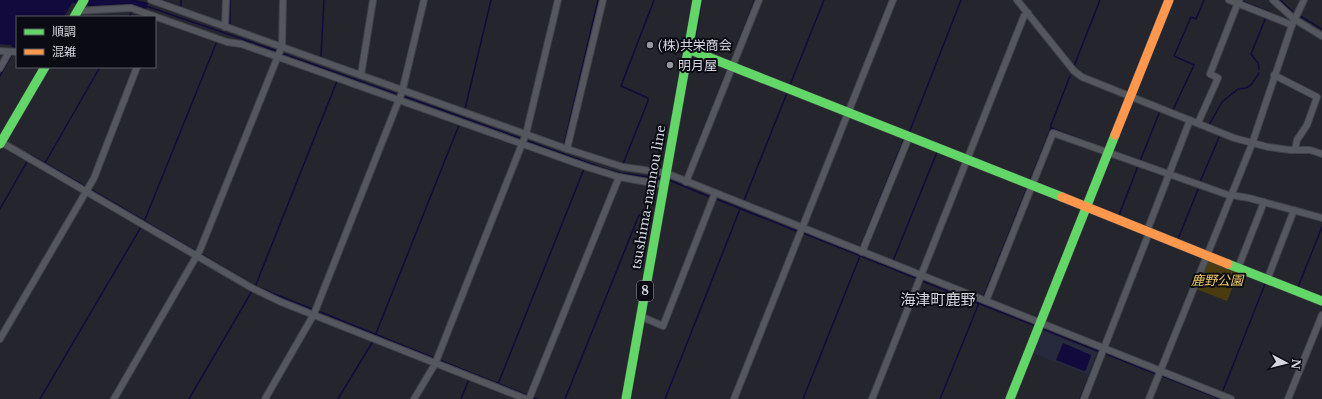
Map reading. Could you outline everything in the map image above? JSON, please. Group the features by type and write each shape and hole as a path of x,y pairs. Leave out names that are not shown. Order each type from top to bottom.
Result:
{"street":[{"path":"151,0 526,135 623,167 665,179"},
{"path":"226,0 226,27"},
{"path":"114,399 197,257 282,47 283,0"},
{"path":"361,75 373,0"},
{"path":"264,399 314,314 400,100 424,0"},
{"path":"414,399 435,364 526,135 558,0"},
{"path":"567,149 603,0"},
{"name":"tsushima-nannou line","path":"626,399 697,0"},
{"path":"686,182 759,0"},
{"path":"734,399 893,0"},
{"path":"1010,399 1169,0"},
{"path":"1229,0 1238,2 1292,26"},
{"path":"1274,0 1294,19 1322,36"},
{"path":"1149,399 1252,144 1294,19 1304,0"},
{"path":"1019,1 1074,71 1082,78 1252,144 1268,148 1310,150 1322,154"},
{"path":"1198,123 1218,78 1210,74 1238,2"},
{"path":"79,8 131,8 148,16"},
{"path":"872,399 1024,16 1028,13"},
{"path":"156,20 278,56 587,167 619,177 665,179 686,182 714,196 801,231 862,252 920,278 984,301 1102,351 1160,374 1231,399"},
{"path":"688,49 1322,301"},
{"path":"0,51 16,52"},
{"path":"0,68 9,52"},
{"path":"44,68 0,143 252,288 435,364 526,399"},
{"path":"0,339 87,192 94,178 137,68"},
{"path":"1274,75 1317,97 1307,125 1297,140 1295,150"},
{"path":"1084,399 1190,120"},
{"path":"984,301 1030,185 1053,133 1170,172 1231,196 1264,202 1322,218"},
{"path":"862,252 909,136"},
{"path":"529,399 619,177"},
{"path":"640,316 663,326 714,196"},
{"path":"1238,268 1264,202"},
{"path":"1267,280 1294,210"},
{"path":"1288,399 1322,315"}],"shaded area":[{"path":"0,0 137,0 148,3 146,10 130,4 89,6 86,4 72,3 65,16 16,16 16,47 0,44"},
{"path":"1041,330 1097,352 1088,375 1032,353"},
{"path":"1063,343 1091,355 1086,370 1084,371 1056,360"}],"green space":[{"name":"鹿野公園","path":"1207,259 1239,272 1227,301 1196,289"}],"waterway":[{"path":"162,0 181,7 181,0"},
{"path":"230,0 230,24"},
{"path":"321,57 324,0"},
{"path":"465,109 491,0"},
{"path":"564,145 598,0"},
{"path":"623,164 648,98 621,86 654,0"},
{"path":"731,61 755,0"},
{"path":"790,85 824,0"},
{"path":"909,133 961,0"},
{"path":"1074,66 1100,0"},
{"path":"1162,107 1173,110 1194,65 1174,56 1191,17 1196,19 1204,0"},
{"path":"1280,0 1293,12"},
{"path":"1242,1 1268,12"},
{"path":"695,41 701,5"},
{"path":"146,6 277,51"},
{"path":"130,16 132,12"},
{"path":"1300,16 1322,29"},
{"path":"1259,69 1258,63 1251,54 1266,17"},
{"path":"144,222 217,41"},
{"path":"0,76 13,53"},
{"path":"281,53 399,95"},
{"path":"690,67 692,57"},
{"path":"45,163 99,68"},
{"path":"684,178 728,68"},
{"path":"1209,125 1222,102 1238,89 1246,88 1251,85 1259,73"},
{"path":"1051,128 1070,76"},
{"path":"255,287 337,81"},
{"path":"743,203 787,93"},
{"path":"403,96 522,139"},
{"path":"1140,161 1160,111"},
{"path":"375,336 459,125"},
{"path":"1030,181 1051,128 1093,144"},
{"path":"1200,182 1220,135"},
{"path":"860,248 904,139"},
{"path":"525,140 605,169 662,179"},
{"path":"893,261 937,152"},
{"path":"31,156 86,187"},
{"path":"0,209 28,160"},
{"path":"1119,215 1138,166"},
{"path":"498,384 584,169"},
{"path":"669,180 712,198"},
{"path":"1178,239 1199,187"},
{"path":"983,298 1027,188"},
{"path":"90,189 197,252"},
{"path":"716,199 799,232"},
{"path":"665,399 740,209"},
{"path":"565,399 639,215 652,221"},
{"path":"40,399 141,227"},
{"path":"1298,287 1322,227"},
{"path":"803,233 918,279"},
{"path":"201,254 255,286 312,309"},
{"path":"803,399 860,256"},
{"path":"1102,345 1134,264"},
{"path":"922,281 1036,326"},
{"path":"1222,393 1265,284"},
{"path":"189,399 252,291"},
{"path":"940,399 979,303"},
{"path":"318,311 434,358"},
{"path":"1041,328 1100,352"},
{"path":"338,399 373,341"},
{"path":"1080,399 1099,352"},
{"path":"1104,353 1156,374"},
{"path":"439,360 529,396"},
{"path":"1160,375 1220,399"},
{"path":"461,399 469,379"},
{"path":"533,398 537,399"}],"traffic: fast":[{"path":"75,16 84,0"},
{"path":"626,399 697,0"},
{"path":"688,49 1062,197"},
{"path":"0,144 44,68"},
{"path":"1010,399 1115,135"},
{"path":"1228,264 1322,301"}],"traffic: slow":[{"path":"1115,135 1169,0"},
{"path":"1062,197 1228,264"}],"place":[{"name":"(株)共栄商会","path":"650,45"},
{"name":"明月屋","path":"670,65"}],"district":[{"name":"海津町鹿野","path":"938,300"}]}
